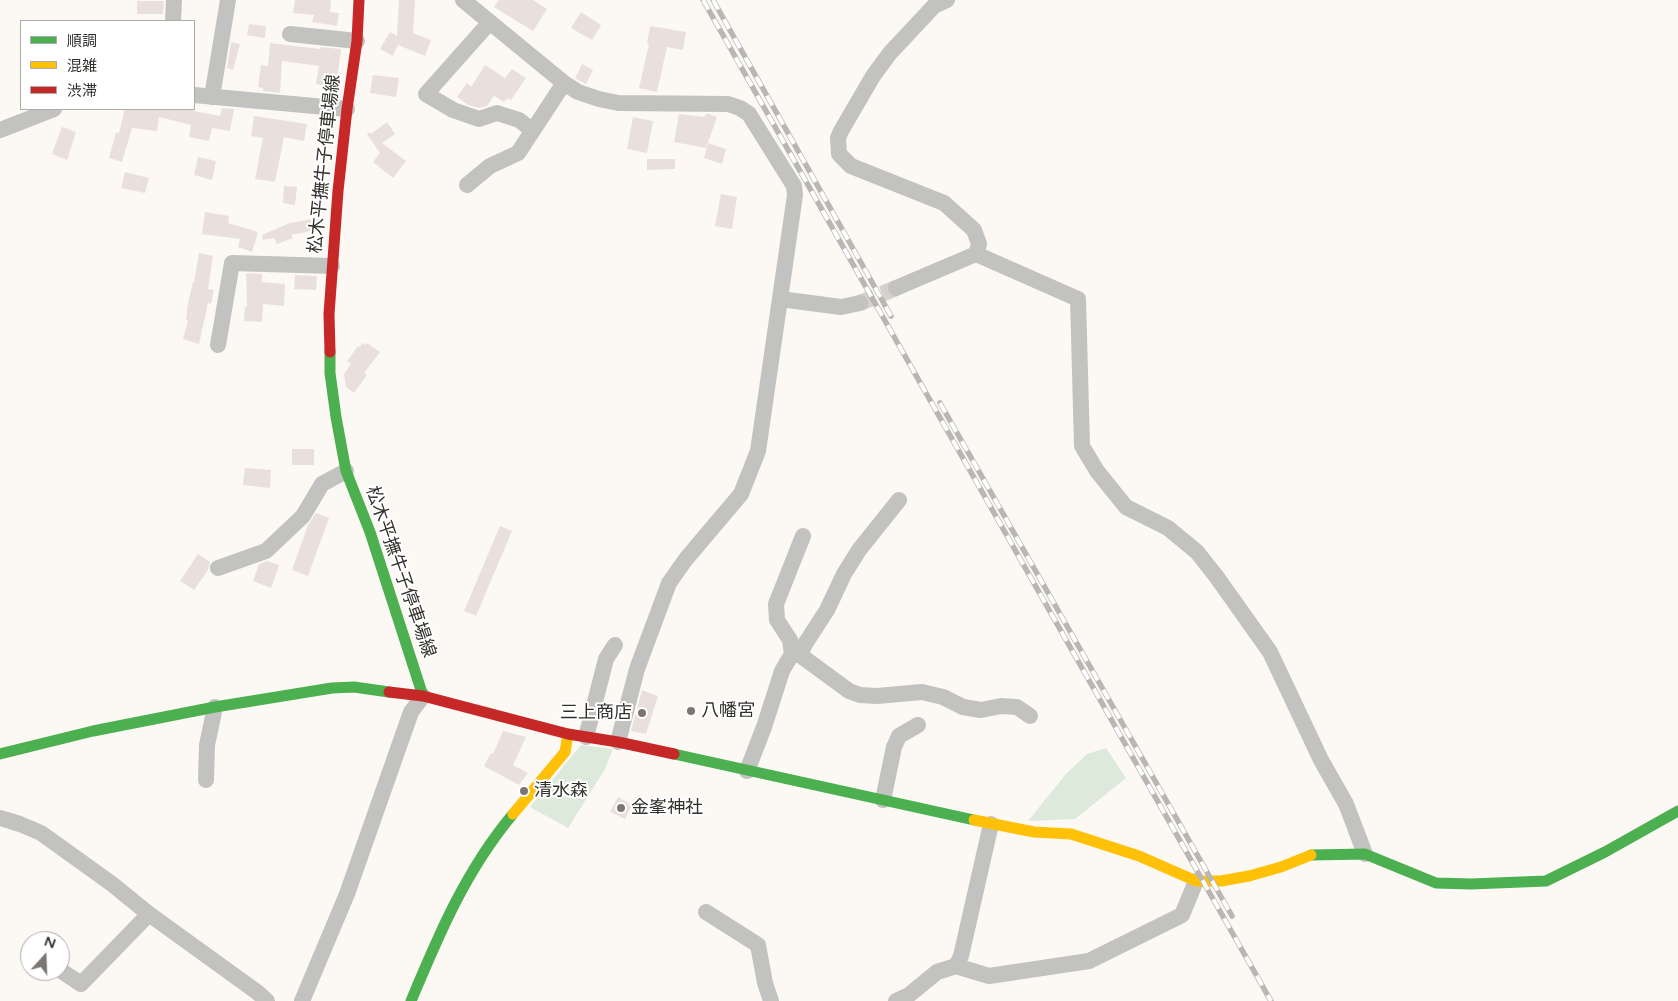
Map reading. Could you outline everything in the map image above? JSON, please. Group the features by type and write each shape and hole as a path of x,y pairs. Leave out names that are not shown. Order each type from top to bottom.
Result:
{"street":[{"path":"173,20 174,0"},
{"path":"212,97 228,0"},
{"name":"松木平撫牛子停車場線","path":"359,0 357,41 346,109 332,266 330,373 346,471 370,532 423,696"},
{"path":"463,0 564,83 578,92 618,103 728,104 740,108 748,114 794,186 795,195 758,451 741,494 668,583 637,669 618,742"},
{"path":"947,0 934,6 917,22 873,76 841,130 838,138 839,154 851,166 944,203 974,230 979,244 976,254"},
{"path":"490,22 426,94 453,110 479,119 497,113 518,120 532,130"},
{"path":"290,34 357,41"},
{"path":"467,185 490,166 518,153 564,83"},
{"path":"195,95 346,109"},
{"path":"0,130 51,110"},
{"path":"896,288 976,254 1078,299 1082,446 1097,471 1126,507 1168,528 1197,552 1270,652 1321,760 1346,804 1365,854"},
{"path":"218,345 215,322 232,263 332,266"},
{"path":"780,299 841,307 860,302"},
{"path":"218,568 266,551 303,516 322,484 346,471"},
{"path":"746,771 764,727 782,671 805,644 827,610 844,574 859,550 899,500"},
{"path":"803,536 776,604 777,620 790,640 796,655 849,691 860,695 877,696 922,692 943,697 963,707 981,710 1002,706 1017,707 1030,716"},
{"path":"586,737 606,659 615,645"},
{"path":"0,754 93,731 216,707 332,688 354,687 423,696 568,734 618,742 991,824 1034,832 1071,834 1139,856 1196,881 1221,881 1249,876 1280,868 1309,855 1365,854 1436,883 1546,881 1605,852 1678,811"},
{"path":"302,1001 347,894 411,712 423,696"},
{"path":"206,780 207,745 216,707"},
{"path":"884,800 894,747 899,736 918,725"},
{"path":"411,1001 443,925 469,875 508,820 564,752 568,734"},
{"path":"0,818 41,833 267,1001"},
{"path":"956,966 961,956 991,824"},
{"path":"896,1001 910,995 937,972 956,966 988,976 1089,961 1182,915 1196,881"},
{"path":"706,912 758,945 765,983 771,1001"},
{"path":"70,977 81,984 149,914"}],"green space":[{"path":"581,745 613,749 605,769 568,828 530,807"},
{"path":"1106,748 1126,778 1075,819 1028,821 1066,774 1087,754"}],"building":[{"path":"295,0 331,0 330,12 339,13 337,26 312,22 314,15 293,13"},
{"path":"399,0 415,0 413,33 431,40 425,56 398,45 393,56 380,49 390,32 397,36"},
{"path":"499,0 533,0 547,9 533,31 494,7"},
{"path":"137,1 164,1 163,14 137,14"},
{"path":"581,12 601,25 592,40 571,28"},
{"path":"249,24 266,26 265,38 247,35"},
{"path":"650,26 686,32 683,50 667,47 657,92 639,88 649,44 647,44"},
{"path":"231,42 240,44 233,70 227,68"},
{"path":"270,43 320,49 321,47 341,49 336,87 316,84 319,66 282,61 280,93 263,91 263,88 258,87 261,65 268,66"},
{"path":"582,64 593,70 586,84 575,78"},
{"path":"485,65 505,78 512,69 526,78 511,100 508,98 504,102 494,96 487,106 479,108 468,105 457,97 467,83 471,87"},
{"path":"373,75 399,78 396,97 370,93"},
{"path":"222,108 234,109 230,131 212,128 209,141 189,137 191,125 159,117 157,131 132,128 122,162 109,158 116,132 119,133 125,110 194,110 220,116"},
{"path":"679,114 704,117 706,114 709,114 717,117 706,148 674,142"},
{"path":"254,116 307,124 304,141 284,137 275,182 255,179 263,138 251,136"},
{"path":"633,117 653,121 647,153 627,149"},
{"path":"387,122 395,134 382,143 406,161 393,178 373,162 380,153 367,134 369,132 371,134"},
{"path":"62,127 76,132 67,160 52,154"},
{"path":"708,143 726,149 722,164 704,158"},
{"path":"198,157 216,161 212,180 194,175"},
{"path":"647,159 675,159 675,169 647,170"},
{"path":"125,172 149,178 145,193 121,188"},
{"path":"284,186 297,187 295,205 283,203"},
{"path":"721,194 737,197 732,229 715,226"},
{"path":"205,212 229,216 228,223 258,232 252,252 238,247 240,239 202,234"},
{"path":"317,218 320,229 291,235 293,238 277,244 274,238 263,240 262,235 290,223"},
{"path":"199,253 213,256 208,289 214,290 211,304 208,303 199,344 183,339 188,321 186,320 188,303"},
{"path":"246,273 262,274 262,282 285,284 284,306 263,304 262,322 244,321 245,306 247,306"},
{"path":"295,275 317,276 316,290 294,289"},
{"path":"362,343 365,345 367,343 380,352 364,373 367,375 354,393 346,387 344,374 351,364 347,361"},
{"path":"292,449 314,449 314,465 292,465"},
{"path":"245,468 271,470 270,488 243,485"},
{"path":"316,513 329,518 308,576 292,570 308,525"},
{"path":"500,526 512,531 476,616 464,611"},
{"path":"198,554 210,562 208,570 194,590 180,581"},
{"path":"267,561 279,565 271,588 253,581 259,564"},
{"name":"三上商店","path":"642,690 658,696 646,734 631,731"},
{"path":"503,731 526,737 513,765 528,773 519,785 484,766 491,753 493,754"},
{"name":"金峯神社","path":"618,797 632,805 625,819 610,812"}],"tunnel":[{"path":"860,303 896,288"}],"railway":[{"path":"703,0 1271,1001"},
{"path":"713,0 891,316"},
{"path":"940,403 1232,916"}],"traffic: fast":[{"path":"330,352 330,373 346,471 370,532 423,696"},
{"path":"0,754 93,731 215,707 332,688 354,687 389,692"},
{"path":"674,754 974,820"},
{"path":"1311,855 1365,854 1436,883 1471,884 1546,881 1605,852 1678,811"},
{"path":"411,1001 443,927 467,880 496,835 513,814"}],"traffic: slow":[{"path":"513,814 565,752 568,734"},
{"path":"974,820 1034,832 1071,834 1139,856 1196,881 1221,881 1249,876 1281,867 1311,855"}],"traffic: jam":[{"path":"330,352 329,314 338,191 357,41 359,0"},
{"path":"389,692 423,696 568,734 674,754"}],"place":[{"name":"八幡宮","path":"691,711"},
{"name":"三上商店","path":"642,713"},
{"name":"清水森","path":"524,791"},
{"name":"金峯神社","path":"621,808"}]}
